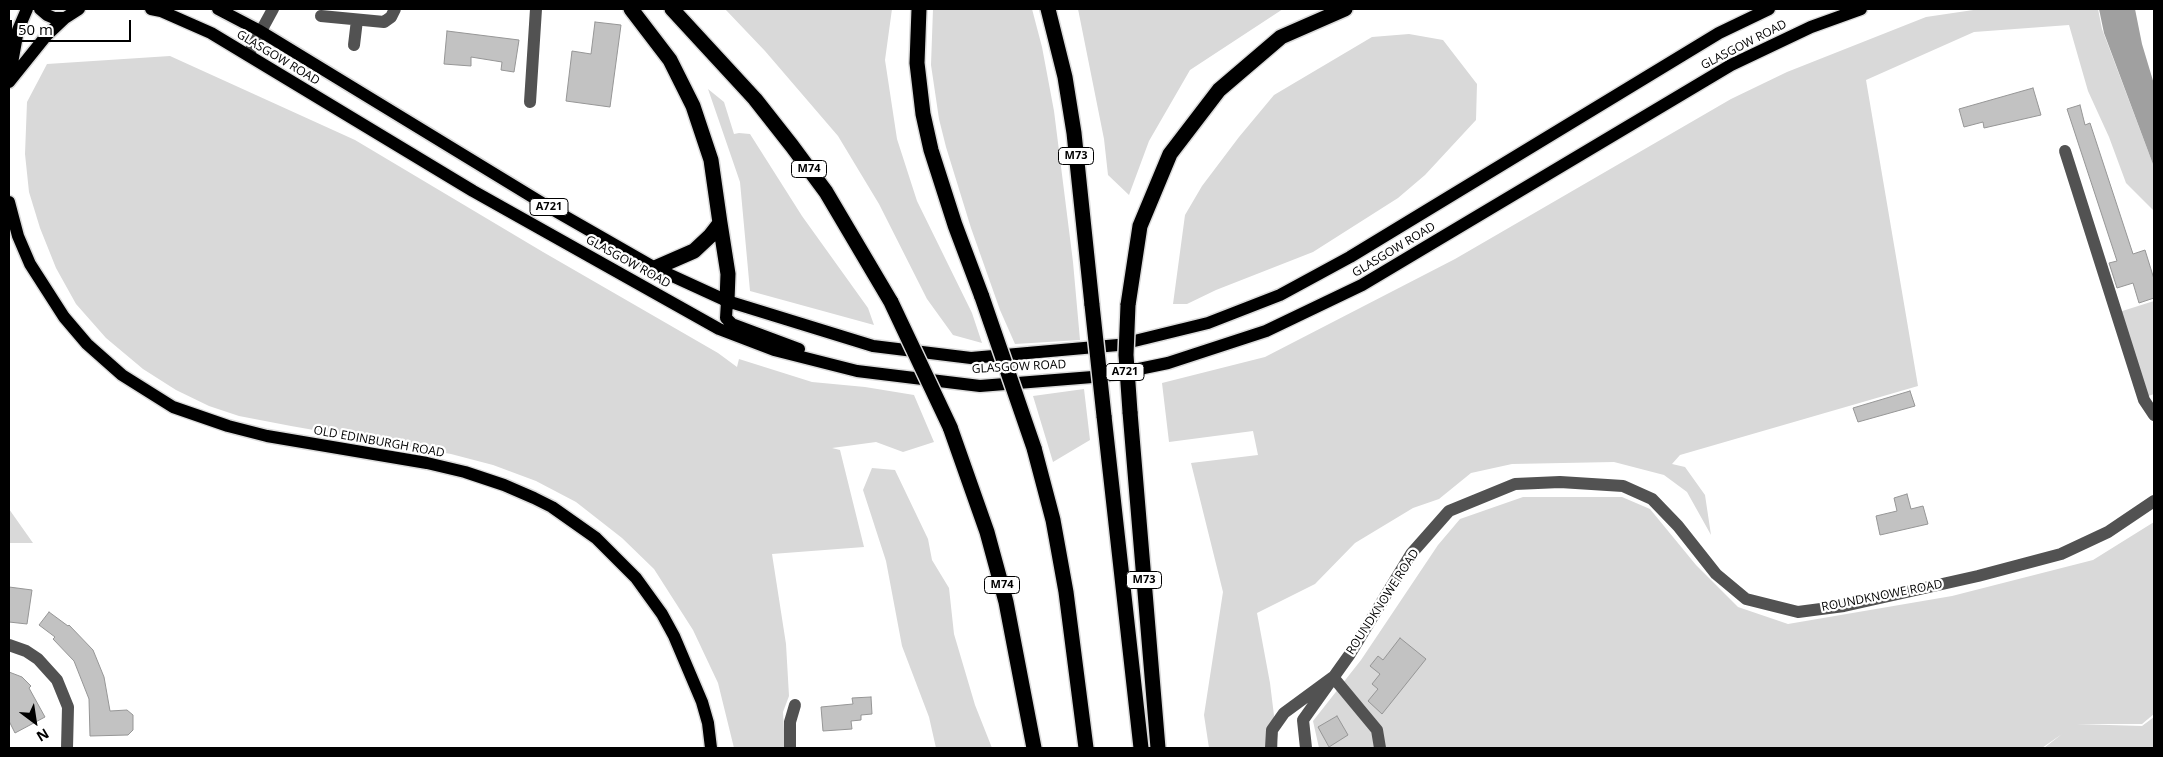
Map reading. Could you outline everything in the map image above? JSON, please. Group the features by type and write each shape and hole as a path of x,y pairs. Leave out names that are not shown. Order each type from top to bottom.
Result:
{"highway":[{"path":"631,9 670,60 693,106 711,160 728,274 727,301"},
{"name":"M74","path":"664,9 710,49"},
{"name":"M74","path":"672,9 755,99 826,192 891,302 950,427 987,532 1006,602 1034,748"},
{"path":"919,9 917,63 923,114 930,150 1034,448 1054,520 1066,592 1086,748"},
{"name":"M73","path":"1048,9 1065,77 1074,133 1142,748"},
{"name":"M73","path":"1158,748 1126,355 1128,306 1140,226 1170,154 1219,90 1281,37 1346,9"},
{"path":"655,268 694,251 710,236 720,222"}],"main road":[{"path":"9,81 18,30 27,9"},
{"path":"40,9 54,18 65,18"},
{"name":"GLASGOW ROAD","path":"151,9 162,10 211,33 473,191 719,329 774,350 857,371 980,386 1105,376 1168,363 1266,331 1362,285 1731,65 1811,27 1860,9"},
{"name":"GLASGOW ROAD","path":"218,9 260,31 552,209 655,268 727,301 873,346 971,358 1118,346 1166,335 1243,310 1313,278 1718,33 1769,9"},
{"path":"9,81 46,36 65,18 82,10"},
{"name":"OLD EDINBURGH ROAD","path":"9,202 14,236 47,294 64,317 87,344 122,375 173,406 228,426 268,436 428,463 465,472 504,485 534,498 575,523 619,560 636,578 662,614 684,655 694,681 708,723 711,748"},
{"path":"727,301 726,318 732,324 857,371"}],"street":[{"path":"248,55 273,9"},
{"path":"321,16 384,22 395,9"},
{"path":"530,102 536,9"},
{"path":"354,45 357,20"},
{"path":"2065,151 2144,400 2154,415"},
{"name":"ROUNDKNOWE ROAD","path":"1306,748 1303,720 1350,654 1411,554 1449,511 1515,484 1560,482 1623,486 1652,499 1678,526 1716,574 1746,599 1798,612 1844,606 1978,576 2062,554 2108,532 2154,502"},
{"path":"9,645 26,651 38,659 57,680 68,707 67,748"},
{"path":"1271,748 1272,730 1284,713 1333,677 1377,730 1380,748"},
{"path":"790,748 790,722 795,705"}],"shaded area":[{"path":"725,9 892,9 885,60 897,139 917,201 972,313 982,343 953,335 927,299 879,204 838,136 765,51"},
{"path":"933,9 1032,9 1042,47 1054,111 1073,262 1080,340 1015,344 1000,310 971,228 939,119 931,65"},
{"path":"1078,9 1283,9 1190,70 1149,141 1129,195 1108,175 1104,139"},
{"path":"1980,9 2098,9 2102,29 2154,167 2154,211 2126,183 2109,137 2088,91 2069,25 1974,32 1866,80 1918,386 1680,455 1672,464 1685,467 1705,495 1711,535 1687,492 1664,475 1614,462 1512,464 1471,473 1439,499 1413,508 1355,543 1315,584 1257,613 1270,683 1278,748 1209,748 1204,715 1223,592 1191,463 1258,455 1253,431 1169,442 1162,383 1265,357 1455,259 1731,99 1787,72 1926,17"},
{"path":"2099,9 2135,9 2142,44 2154,84 2154,167 2104,33"},
{"path":"1409,34 1443,40 1477,84 1476,120 1425,175 1398,198 1313,252 1216,290 1187,304 1173,304 1185,215 1202,186 1274,95 1372,37"},
{"path":"170,56 355,140 718,353 737,367 739,359 812,382 865,387 914,395 934,442 903,452 876,442 832,448 840,450 864,547 772,554 786,644 789,696 783,712 785,748 734,748 718,683 693,630 654,569 622,538 576,502 536,481 493,465 451,454 239,416 209,406 176,390 143,369 106,338 76,304 56,268 40,228 29,192 25,154 27,102 47,64"},
{"path":"708,89 724,102 734,134 750,134 802,216 868,308 874,325 750,291 740,182"},
{"path":"2154,301 2154,394 2143,398 2116,313"},
{"path":"1084,389 1090,440 1053,462 1033,396"},
{"path":"872,468 895,470 928,539 932,560 949,588 954,634 975,705 992,748 936,748 929,717 902,646 886,561 863,490"},
{"path":"1523,497 1622,497 1650,509 1696,565 1738,607 1788,624 1952,596 2093,560 2154,522 2154,714 2142,724 2076,724 2142,726 2154,717 2154,748 2044,748 2062,734 2042,748 1319,748 1313,721 1361,660 1438,545 1460,519"},
{"path":"9,509 33,543 9,543"}],"building":[{"path":"595,22 621,25 610,107 566,101 572,51 591,54"},
{"path":"447,31 519,40 514,72 501,70 502,62 471,57 471,66 444,64"},
{"path":"2033,88 2041,115 1984,128 1983,122 1964,127 1959,109"},
{"path":"2080,105 2085,125 2090,123 2133,254 2145,250 2154,279 2154,298 2139,303 2133,283 2117,288 2109,263 2117,261 2067,109"},
{"path":"1910,391 1915,406 1858,422 1853,408"},
{"path":"1907,494 1911,509 1923,506 1928,524 1880,535 1876,516 1897,511 1894,498"},
{"path":"9,587 32,590 27,624 9,622"},
{"path":"49,612 69,625 93,650 104,677 110,711 127,710 133,715 133,730 128,735 90,736 89,699 74,661 53,639 55,637 39,625"},
{"path":"1400,638 1426,659 1382,714 1368,701 1378,689 1372,684 1380,674 1370,666 1378,656 1383,660"},
{"path":"9,672 22,677 31,686 29,688 45,717 15,733 9,721"},
{"path":"871,697 872,714 861,715 861,720 851,721 852,729 823,731 821,707 853,704 852,698"},
{"path":"1337,716 1348,735 1329,747 1318,727"}]}
